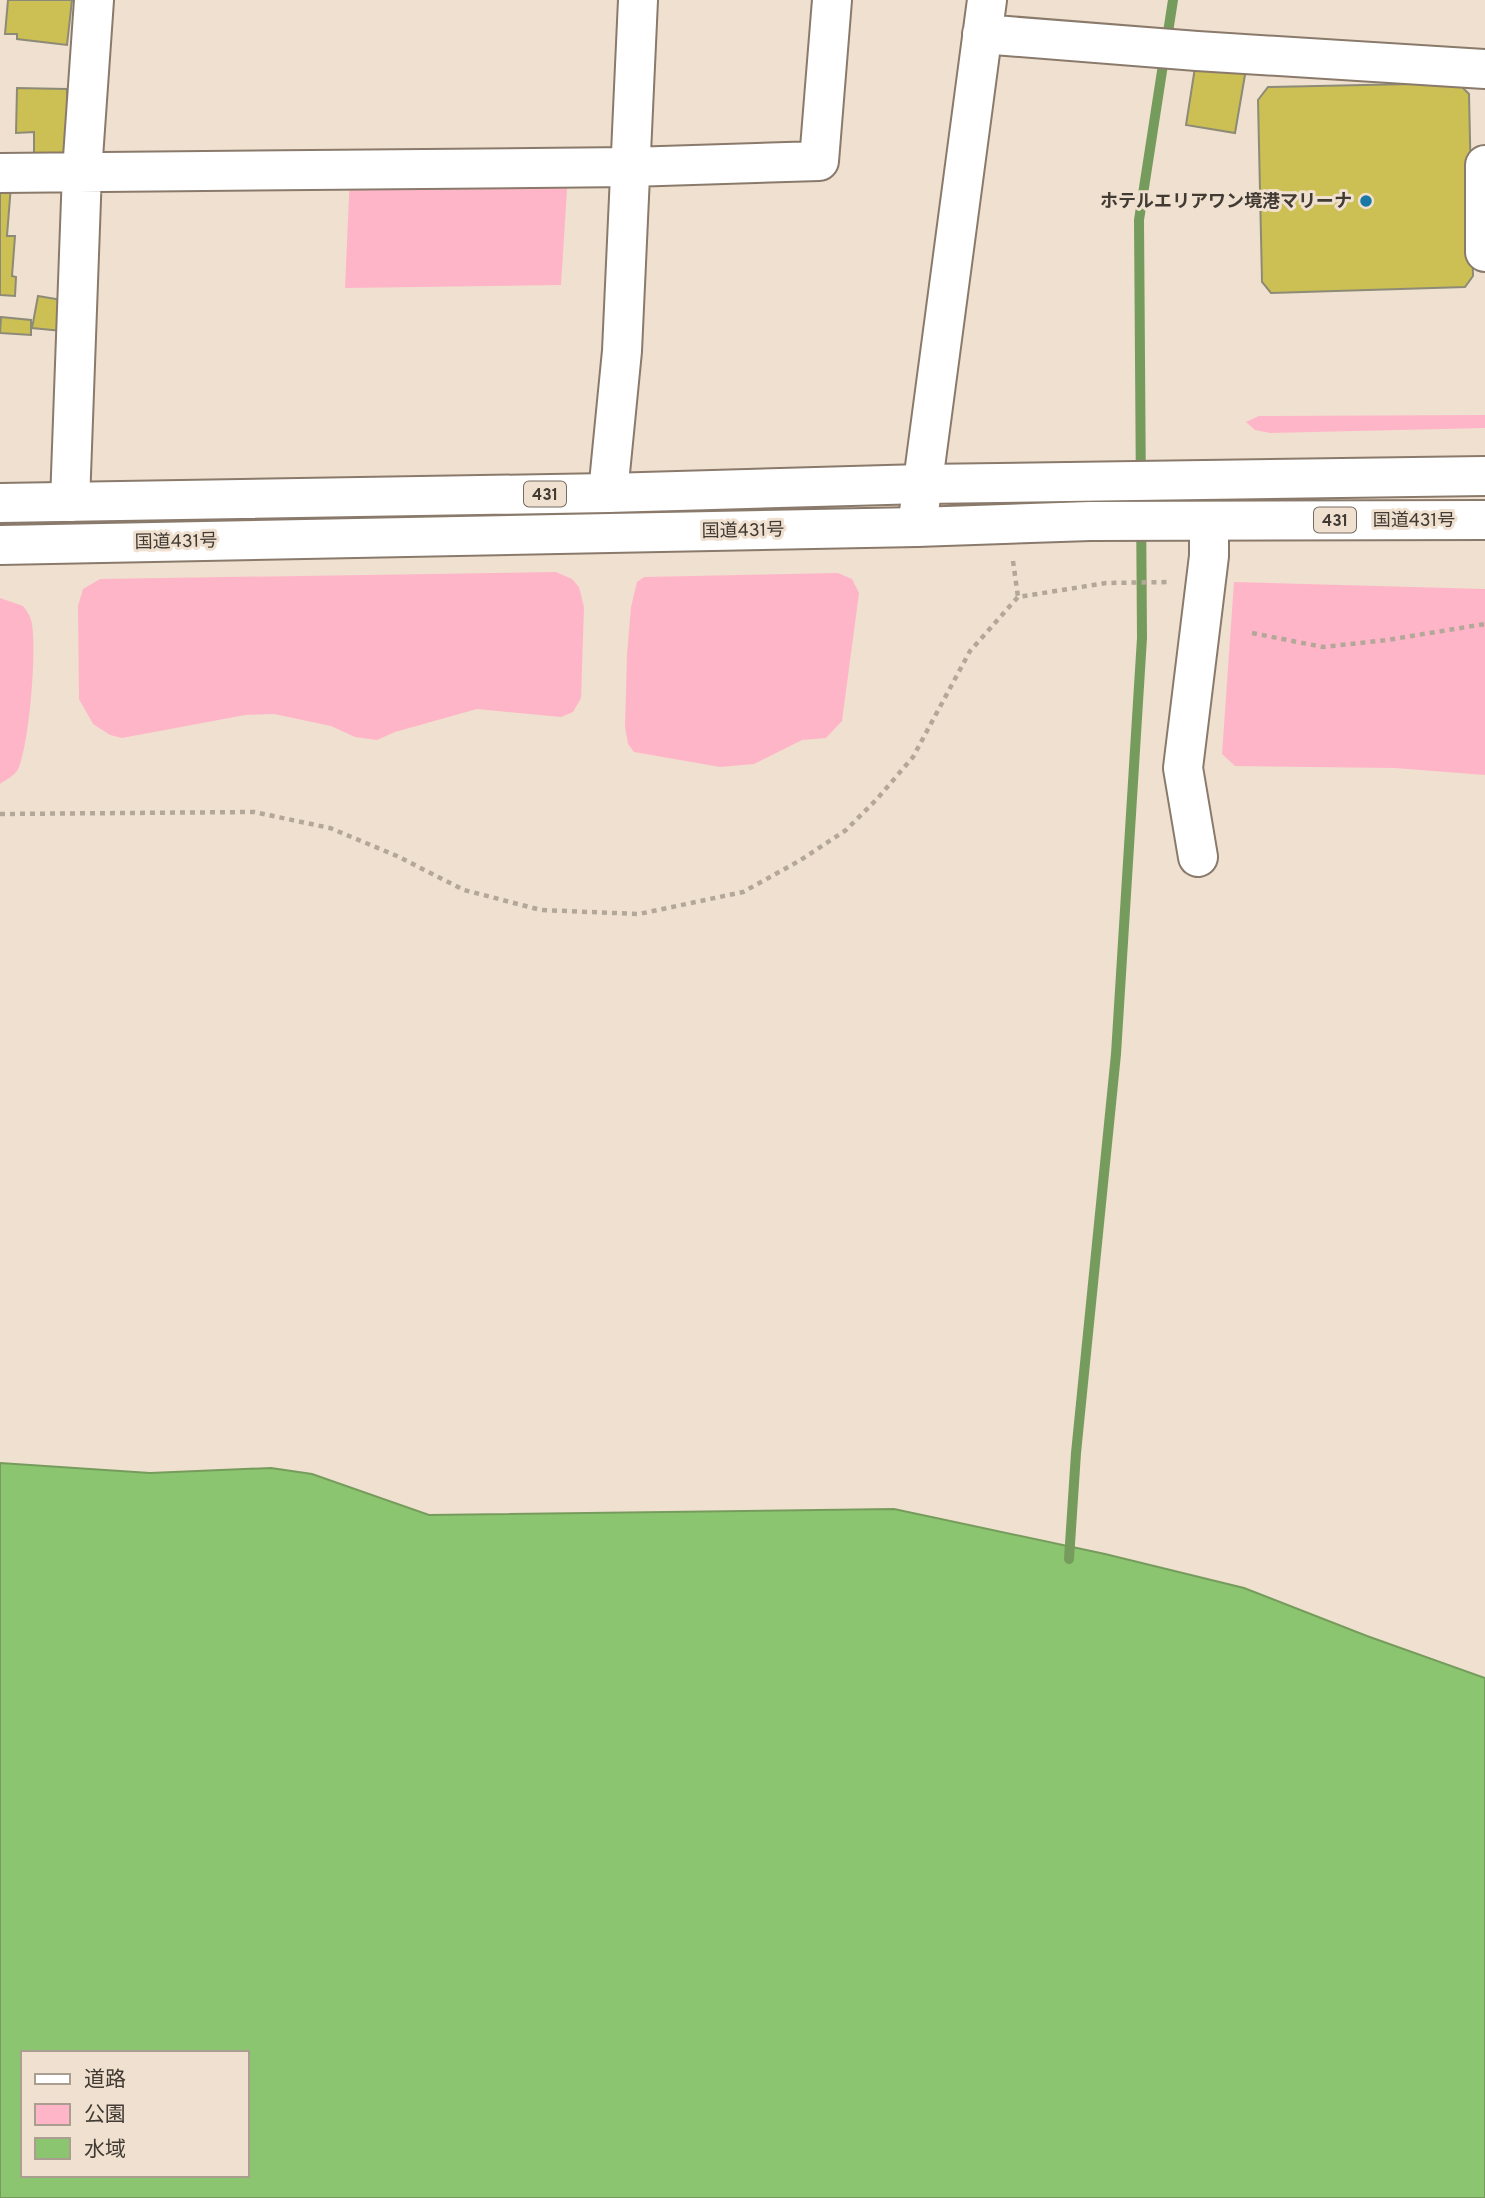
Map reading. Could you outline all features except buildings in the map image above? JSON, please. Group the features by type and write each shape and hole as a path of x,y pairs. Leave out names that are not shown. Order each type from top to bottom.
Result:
{"main road":[{"path":"70,502 82,172 94,0"},
{"path":"608,492 622,351 638,0"},
{"path":"0,173 630,167 819,161 832,0"},
{"path":"917,527 985,17 1153,48 1485,69"},
{"path":"1485,165 1485,252"},
{"name":"431","path":"0,503 922,484 1485,476"},
{"name":"国道431号","path":"0,545 917,527 1090,521 1485,520"},
{"path":"1197,521 1209,556 1183,768 1198,857"}],"path":[{"path":"1012,553 1018,597"},
{"path":"0,814 254,812 330,828 397,856 464,890 541,910 639,914 743,892 799,861 846,830 913,757 970,651 1018,597 1106,583 1179,582"},
{"path":"1252,633 1322,647 1387,640 1485,624"}],"green space":[{"path":"350,174 568,174 561,285 345,288"},
{"path":"1485,415 1485,428 1270,433 1255,430 1246,422 1259,416"},
{"path":"556,572 572,579 579,587 584,607 581,698 573,712 561,717 477,709 395,732 377,740 355,737 331,726 274,714 245,715 122,738 110,735 93,724 79,699 78,606 83,589 100,579"},
{"path":"838,573 852,579 859,593 842,721 826,738 802,740 754,764 720,767 634,752 628,744 625,727 627,654 631,607 637,582 644,577"},
{"path":"1234,582 1485,589 1485,775 1395,768 1235,766 1222,754"},
{"path":"0,598 23,606 28,613 33,632 33,672 29,720 21,760 16,773 0,784"}],"water":[{"path":"0,1463 150,1473 271,1468 312,1474 429,1515 894,1509 1105,1554 1244,1588 1485,1678 1485,2198 0,2198"}],"waterway":[{"path":"1069,1559 1076,1453 1116,1054 1142,638 1139,220 1173,0"}],"place":[{"name":"ホテルエリアワン境港マリーナ","path":"1366,201"}]}
